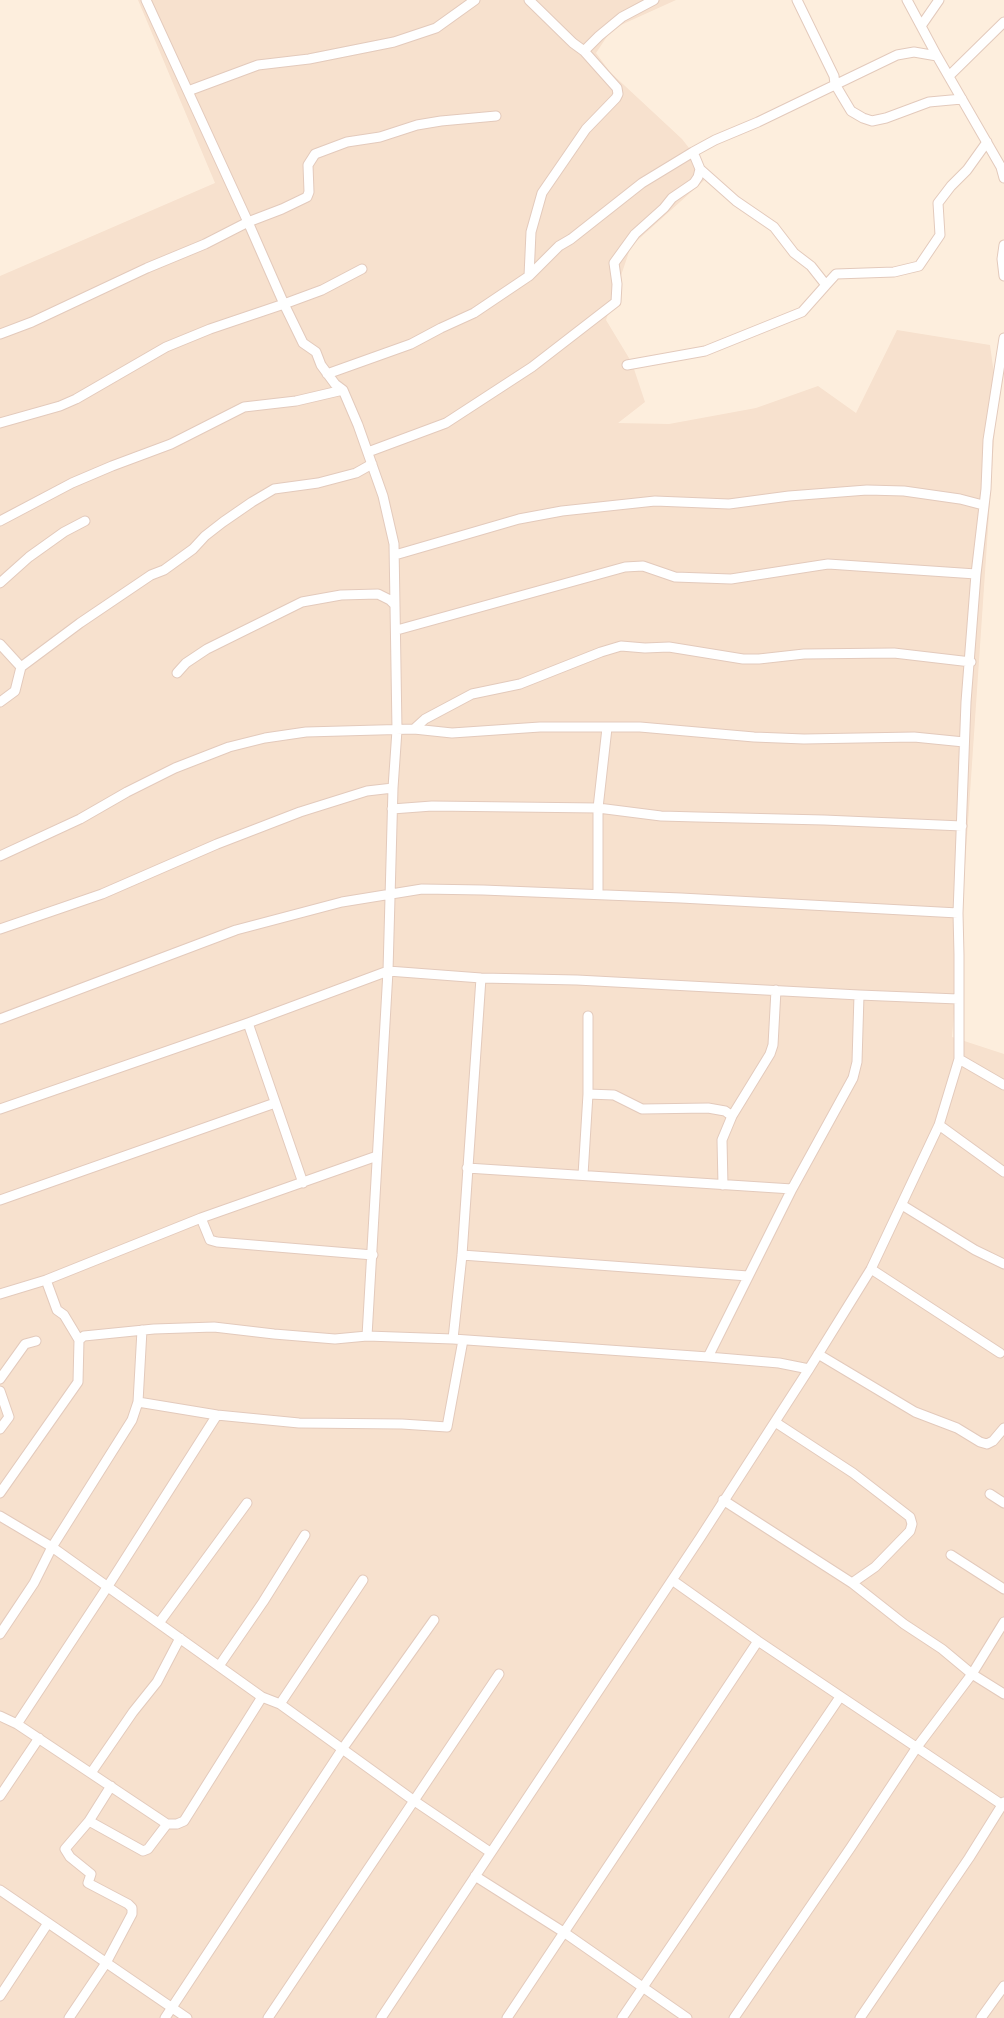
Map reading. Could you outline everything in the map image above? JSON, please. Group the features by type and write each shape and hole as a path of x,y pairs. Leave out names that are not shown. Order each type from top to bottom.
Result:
{"street":[{"path":"146,0 303,343 316,352 321,365 335,384 342,390 358,425 388,513 394,555 397,730 392,788 388,971 367,1336"},
{"path":"188,91 258,66 309,59 394,42 436,28 475,0"},
{"path":"529,0 573,43 584,51 617,88 618,94 586,129 542,193 531,232 529,276"},
{"path":"584,51 622,17 654,0"},
{"path":"797,0 834,76 835,84 852,111 863,118 872,121 886,118 929,102 962,100"},
{"path":"907,0 1001,167 1004,178"},
{"path":"921,26 939,0"},
{"path":"949,76 1004,22"},
{"path":"328,374 412,344 474,312 529,276 559,246 571,239 642,183 715,140 758,122 897,55 914,52 937,56"},
{"path":"0,334 32,322 147,268 205,244 248,222 304,200 309,192 308,165 315,154 324,150 347,142 380,137 416,125 496,116"},
{"path":"627,364 705,351 802,312 836,274 894,272 919,266 940,234 938,203 967,170 987,142"},
{"path":"694,152 700,169 736,201 774,228 794,253 811,266 826,285"},
{"path":"368,452 446,424 532,367 616,302 617,284 614,263 635,234 664,208 672,198 694,183 700,169"},
{"path":"1004,245 1002,259 1004,276"},
{"path":"0,423 60,406 76,399 166,347 210,329 322,290 362,269"},
{"path":"381,2018 672,1580 809,1369 871,1269 939,1125 958,1060 958,913 964,742 988,440 1004,338"},
{"path":"0,521 72,483 172,444 244,407 296,400 342,390"},
{"path":"0,702 14,691 20,667 80,623 151,575 171,565 193,549 205,536 223,522 252,502 274,489 318,483 356,474 372,464"},
{"path":"394,555 519,519 562,511 655,501 729,504 790,496 867,490 904,491 960,499 983,505"},
{"path":"0,583 29,557 64,532 85,521"},
{"path":"396,630 625,567 643,566 675,577 731,579 828,564 976,574"},
{"path":"177,673 186,663 207,650 302,602 341,595 378,594 395,605"},
{"path":"0,644 20,667"},
{"path":"414,730 426,719 475,693 520,684 620,646 645,648 669,646 743,659 804,654 894,653 970,662"},
{"path":"0,856 80,819 127,792 175,768 229,747 265,738 306,732 414,730 452,733 540,727 640,727 754,737 804,739 914,737 964,742"},
{"path":"598,894 598,808 607,728"},
{"path":"0,929 102,894 217,844 300,812 367,791 392,788"},
{"path":"392,809 432,806 598,808 661,816 697,818 824,820 962,826"},
{"path":"0,1019 236,930 342,902 422,889 598,894 958,913"},
{"path":"0,1109 248,1023 388,971 481,978 578,980 958,999"},
{"path":"452,1339 462,1255 481,978"},
{"path":"722,1185 722,1140 732,1116 770,1054 773,1045 776,990"},
{"path":"708,1357 792,1188 853,1078 857,1062 859,995"},
{"path":"583,1175 588,1094 588,1016"},
{"path":"248,1023 304,1183"},
{"path":"958,1060 1004,1085"},
{"path":"588,1094 614,1094 642,1108 708,1108 725,1111 732,1116"},
{"path":"0,1200 275,1103"},
{"path":"939,1125 1004,1172"},
{"path":"0,1294 46,1280 202,1218 377,1156"},
{"path":"467,1168 792,1188"},
{"path":"902,1205 975,1250 1004,1264"},
{"path":"202,1218 210,1240 218,1242 373,1255"},
{"path":"462,1255 748,1276"},
{"path":"871,1269 1000,1353"},
{"path":"0,1493 78,1382 79,1340 64,1315 56,1310 46,1280"},
{"path":"79,1340 84,1336 142,1330 214,1327 335,1339 367,1336 452,1339 708,1357 779,1363 809,1369"},
{"path":"0,1634 34,1583 52,1547 132,1420 138,1402 142,1330"},
{"path":"138,1402 217,1415 323,1424 402,1424 447,1427 463,1340"},
{"path":"0,1379 25,1344 36,1341"},
{"path":"818,1354 915,1412 957,1428 980,1442 987,1444 994,1441 1004,1428"},
{"path":"0,1391 9,1417 0,1429"},
{"path":"17,1724 217,1415"},
{"path":"775,1422 854,1473 910,1517 912,1524 910,1530 875,1567 852,1583"},
{"path":"990,1494 1004,1503"},
{"path":"724,1500 852,1583 904,1624 942,1649 972,1674 1004,1694"},
{"path":"159,1623 247,1503"},
{"path":"0,1516 52,1547 262,1697 280,1704 413,1800 490,1852"},
{"path":"219,1666 263,1602 305,1535"},
{"path":"951,1555 1004,1589"},
{"path":"280,1704 364,1580"},
{"path":"672,1580 758,1642 1003,1804 969,1858 860,2018"},
{"path":"165,2018 343,1748 434,1620"},
{"path":"734,2018 917,1747 972,1674 1004,1622"},
{"path":"91,1774 180,1638"},
{"path":"507,2018 564,1934 610,1861 758,1642"},
{"path":"268,2018 499,1674"},
{"path":"0,1716 17,1724 167,1824 177,1824 184,1820 262,1697"},
{"path":"622,2018 840,1697"},
{"path":"0,1796 38,1738"},
{"path":"69,2018 106,1963 132,1914 132,1908 128,1904 88,1882 91,1874 70,1857 65,1849 89,1821 112,1786"},
{"path":"89,1821 143,1851 148,1849 167,1824"},
{"path":"476,1876 687,2018"},
{"path":"0,1890 187,2018"},
{"path":"0,1996 48,1923"},
{"path":"981,2018 1004,1986"}],"shaded area":[{"path":"138,0 676,0 612,29 596,53 610,72 682,139 710,175 631,246 606,320 632,363 645,402 618,423 669,424 756,408 818,386 856,413 897,330 990,345 997,396 952,1037 1004,1054 1004,2018 0,2018 0,276 215,183"}]}
